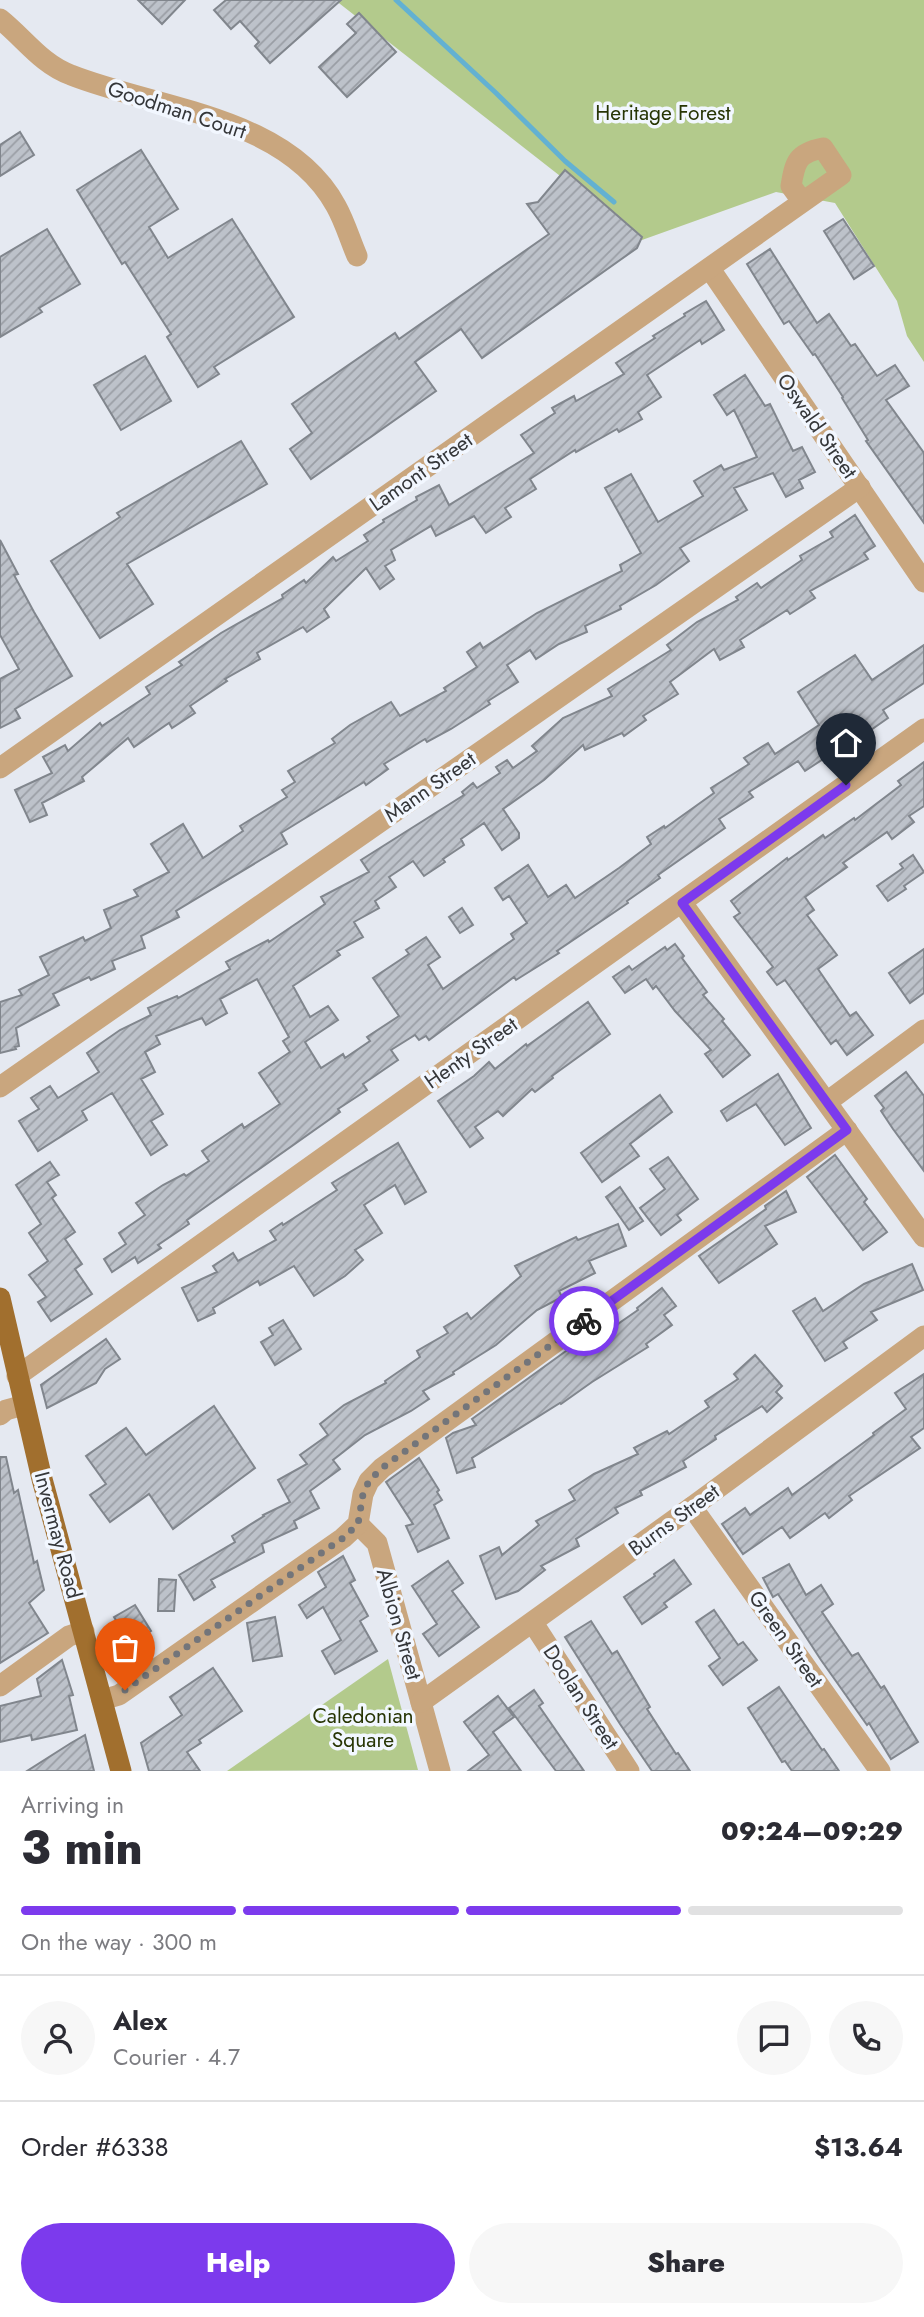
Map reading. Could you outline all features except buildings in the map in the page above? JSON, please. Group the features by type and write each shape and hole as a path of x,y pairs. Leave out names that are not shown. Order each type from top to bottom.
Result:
{"main road":[{"name":"Invermay Road","path":"0,1298 24,1405 121,1771"}],"street":[{"name":"Goodman Court","path":"0,19 35,53 68,74 240,128 281,148 313,174 336,206 357,256"},
{"name":"Lamont Street","path":"0,768 710,270 841,175 823,148 808,151 795,163 791,186 802,201"},
{"name":"Oswald Street","path":"710,270 924,582"},
{"name":"Mann Street","path":"0,1087 860,487"},
{"name":"Henty Street","path":"17,1376 924,729"},
{"path":"682,903 924,1237"},
{"path":"827,1102 924,1030"},
{"path":"102,1700 119,1695 343,1538 358,1524 363,1494 369,1481 382,1468 847,1130"},
{"name":"Burns Street","path":"421,1702 924,1336"},
{"path":"0,1415 6,1410 24,1405"},
{"name":"Green Street","path":"692,1507 880,1771"},
{"name":"Albion Street","path":"358,1524 377,1543 440,1771"},
{"name":"Doolan Street","path":"533,1623 629,1771"},
{"path":"0,1686 69,1636 84,1631"}],"green space":[{"name":"Heritage Forest","path":"335,0 924,0 924,362 907,336 897,301 835,203 776,192 642,240"},
{"name":"Caledonian Square","path":"388,1659 418,1770 227,1771"}],"waterway":[{"path":"396,0 565,161 614,202"}],"way so far":[{"path":"125,1690 343,1538 358,1524 363,1494 369,1481 382,1468 584,1321"}],"route":[{"path":"584,1321 847,1130 682,903 846,785"}]}
